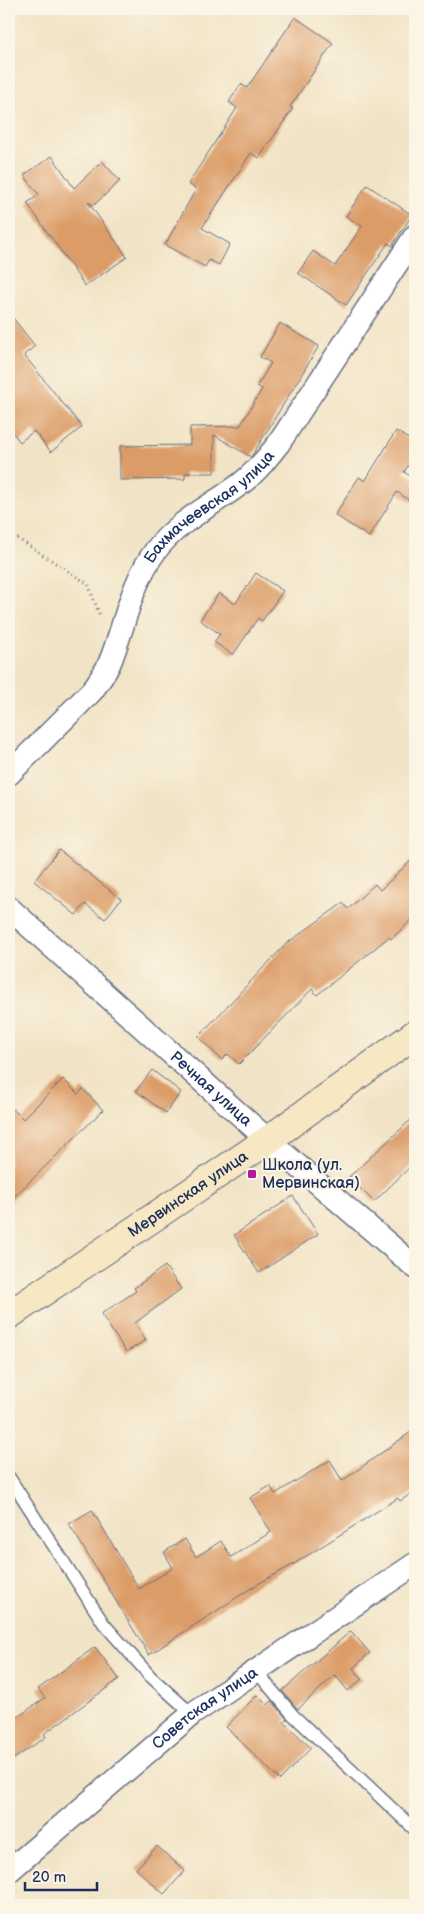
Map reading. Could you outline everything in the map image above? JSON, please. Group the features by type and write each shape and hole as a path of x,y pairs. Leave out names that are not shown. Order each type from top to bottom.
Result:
{"street":[{"name":"Бахмачеевская улица","path":"9,774 92,691 104,672 118,640 124,614 142,573 156,550 172,533 196,513 228,493 261,465 279,443 415,236"},
{"name":"Речная улица","path":"9,908 268,1140 415,1267"},
{"name":"Мервинская улица","path":"9,1316 268,1140 415,1034"},
{"name":"Советская улица","path":"9,1871 192,1714 415,1564"}],"lane":[{"path":"9,1477 104,1624 150,1676 192,1714"},
{"path":"255,1670 293,1715 415,1830"}],"path":[{"path":"9,533 88,584 103,622"}],"building":[{"path":"295,17 333,43 290,107 293,108 259,158 251,153 202,228 230,244 219,265 209,260 205,267 165,245 196,189 188,184 237,108 229,102 241,84 247,88"},
{"path":"52,156 74,188 102,161 120,181 94,205 88,202 127,257 85,286 27,203 39,195 24,175"},
{"path":"367,185 412,215 392,246 388,243 346,305 298,273 313,251 335,266 362,226 346,216"},
{"path":"9,313 35,346 24,355 82,427 51,452 34,431 20,442 9,428"},
{"path":"280,323 319,346 251,457 214,435 214,473 185,473 185,479 120,480 120,446 190,445 190,427 240,426 262,389 257,386 271,363 260,357"},
{"path":"396,431 415,443 415,455 404,472 415,479 415,504 397,492 369,537 335,515 359,477 365,481"},
{"path":"256,573 283,591 262,621 258,618 233,655 214,642 220,634 200,620 219,593 235,604"},
{"path":"59,850 121,899 105,919 85,904 76,915 34,881"},
{"path":"415,857 415,917 391,939 389,937 317,995 312,989 239,1064 228,1054 222,1060 198,1037 286,944 343,903 348,909 375,884 380,890"},
{"path":"152,1070 181,1092 166,1113 136,1091"},
{"path":"63,1079 78,1094 83,1089 103,1110 9,1202 9,1105 23,1119"},
{"path":"415,1116 415,1162 374,1202 349,1177"},
{"path":"293,1196 318,1234 259,1273 234,1235"},
{"path":"165,1266 181,1289 135,1323 146,1340 126,1352 101,1314 136,1291 134,1288"},
{"path":"415,1429 415,1491 400,1501 398,1498 294,1564 256,1585 149,1655 69,1524 92,1510 139,1589 173,1568 164,1552 185,1539 196,1557 221,1541 231,1557 271,1532 250,1498 270,1486 275,1494 330,1460 342,1481"},
{"path":"351,1631 370,1653 353,1668 362,1679 348,1691 335,1675 298,1709 282,1691"},
{"path":"95,1647 119,1679 44,1734 46,1737 9,1762 9,1723 45,1698 38,1689"},
{"path":"257,1695 267,1705 272,1701 287,1719 284,1722 311,1748 280,1780 226,1727"},
{"path":"157,1846 185,1871 164,1894 136,1869"}],"place":[{"name":"Школа (ул. Мервинская)","path":"252,1174"}]}
